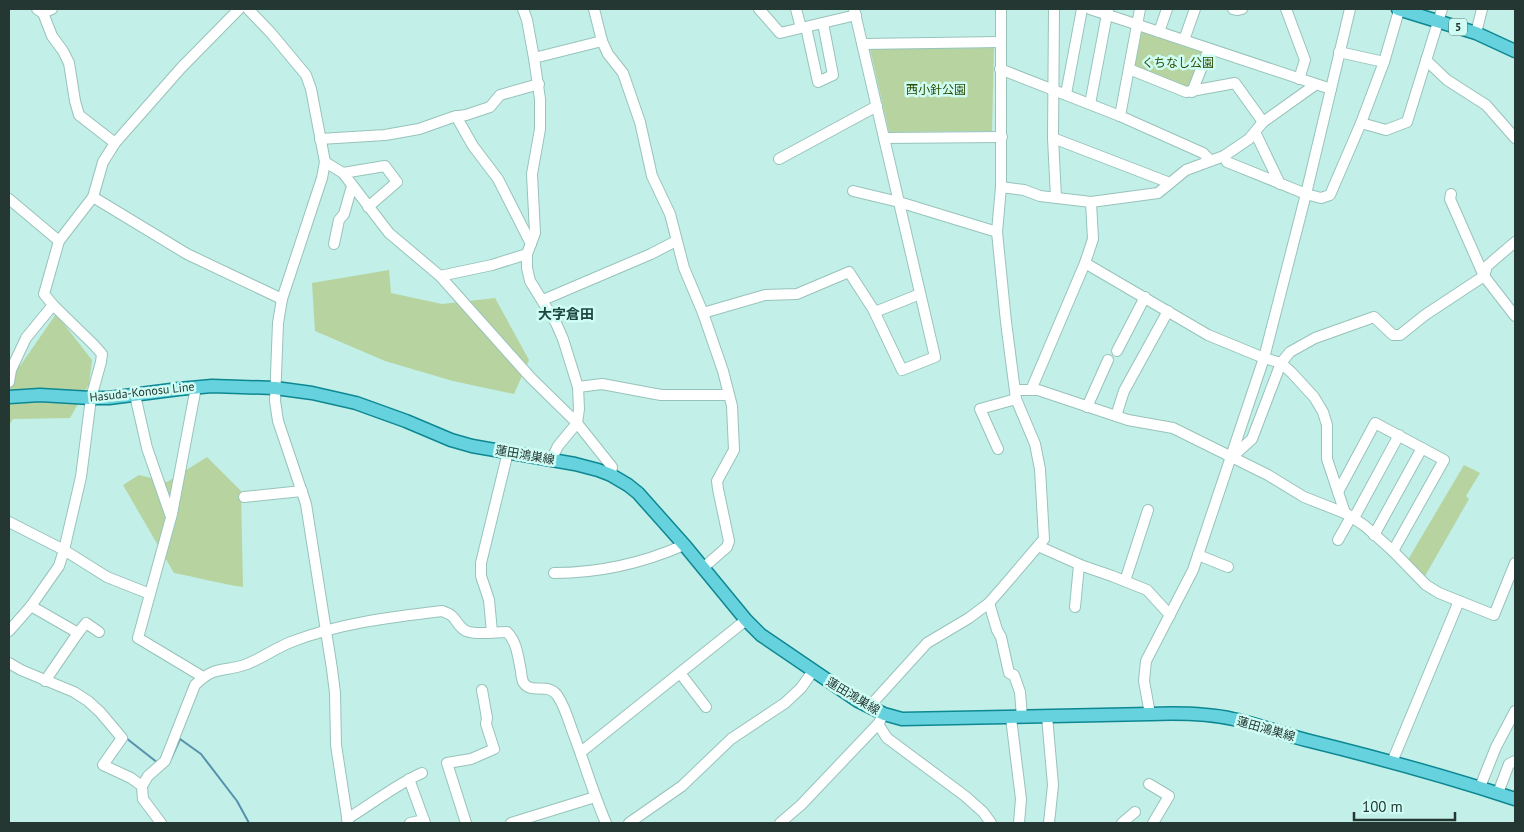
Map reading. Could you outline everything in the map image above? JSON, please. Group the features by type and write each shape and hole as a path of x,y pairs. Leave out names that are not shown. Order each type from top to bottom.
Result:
{"main road":[{"name":"5","path":"1398,9 1440,15 1515,50"},
{"name":"Hasuda-Konosu Line","path":"9,397 40,395 91,398 221,386 275,388"},
{"name":"蓮田鴻巣線","path":"275,388 312,393 356,403 472,446 551,460 598,470 611,475 638,493 746,620 761,635 869,707 881,719 1016,718 1187,713 1235,719 1294,737 1480,787 1515,799"}],"street":[{"path":"9,631 31,606 59,566 81,477 91,398 101,362 102,354 52,305 44,294 59,241 93,197 103,162 115,143 181,68 239,9"},
{"path":"523,9 527,20 539,84 540,129 532,174 535,233 529,249 526,268 530,281 543,300 563,339 578,388 579,409 577,423 558,446 551,460"},
{"path":"594,9 602,41 608,54 624,73 640,122 652,176 670,214 684,268 703,313 723,371 732,406 734,450 717,482 729,541 727,547 703,568"},
{"path":"703,313 765,295 797,294 849,272 875,312 902,370 935,357 855,12 823,23 780,33 759,9"},
{"path":"796,9 818,82 833,75 823,23"},
{"path":"869,707 927,643 969,618 989,603 1044,539 1040,469 1034,444 1016,395 997,232 1001,187 1002,137 1001,9"},
{"path":"1054,9 1053,138 1056,198"},
{"path":"1066,94 1082,9"},
{"path":"1090,9 1108,12 1137,25 1331,89"},
{"path":"1120,116 1140,9"},
{"path":"1159,32 1166,9"},
{"path":"1184,40 1194,9"},
{"path":"1233,9 1242,9"},
{"path":"1286,9 1305,60 1299,78"},
{"path":"1150,714 1144,681 1146,661 1193,570 1264,358 1306,194 1350,9"},
{"path":"1224,156 1227,162 1306,194 1321,198 1330,195 1361,123 1384,62 1392,38 1398,9"},
{"path":"1476,33 1482,9"},
{"path":"44,10 52,36 69,63 79,115 115,143"},
{"path":"254,10 306,75 311,89 325,162 322,178 282,299 278,322 275,388 278,421 302,491 327,630 335,693 336,745 347,821 422,772"},
{"path":"1090,104 1108,12"},
{"path":"1361,123 1386,130 1406,122 1440,15"},
{"path":"534,58 602,41"},
{"path":"862,44 1001,42"},
{"path":"1192,92 1209,49"},
{"path":"1339,52 1384,62"},
{"path":"1426,60 1447,80 1486,105 1515,138"},
{"path":"1000,69 1120,116 1204,153 1210,160"},
{"path":"1129,69 1186,92 1235,82 1263,122"},
{"path":"320,139 386,135 419,129 490,107 500,95 539,84"},
{"path":"1001,187 1024,190 1040,196 1092,202 1158,193 1186,170 1224,156 1249,139 1263,122 1315,85"},
{"path":"780,159 877,106"},
{"path":"456,116 472,146 498,179 529,249"},
{"path":"1255,132 1280,184"},
{"path":"884,138 1002,137"},
{"path":"1053,138 1170,183"},
{"path":"325,162 343,173 390,233 440,276 530,378 577,423 612,467 611,475"},
{"path":"343,173 385,166 397,182 368,207"},
{"path":"334,244 339,220 344,214 352,186"},
{"path":"853,191 898,202 997,232"},
{"path":"1451,194 1450,199 1484,276 1515,316"},
{"path":"93,197 186,254 282,299"},
{"path":"9,199 59,241"},
{"path":"1031,390 1085,263 1093,239 1092,202"},
{"path":"543,300 651,254 676,241"},
{"path":"1232,457 1252,439 1281,363 1290,352 1315,338 1374,317 1393,335 1400,335 1425,315 1484,276 1487,266 1515,242"},
{"path":"440,276 492,266 529,249"},
{"path":"1085,263 1208,335 1281,363 1292,373 1314,397 1324,412 1327,426 1327,459 1338,492 1350,516"},
{"path":"875,312 920,294"},
{"path":"1117,351 1145,298"},
{"path":"9,382 11,370 26,338 52,305"},
{"path":"1116,416 1124,391 1168,311"},
{"path":"1087,406 1108,360"},
{"path":"578,388 602,384 661,395 729,395"},
{"path":"196,387 171,518 138,638 203,677"},
{"path":"998,449 980,409 1031,390 1038,390 1128,420 1173,428 1232,457 1268,475 1304,497 1350,516 1365,526 1393,551 1426,585 1440,593 1494,615 1515,563"},
{"path":"135,395 147,448 171,518"},
{"path":"1338,492 1375,423 1444,460 1393,551"},
{"path":"1338,540 1350,516 1399,435"},
{"path":"1374,535 1422,448"},
{"path":"492,632 489,600 481,576 481,563 508,452"},
{"path":"244,497 302,491"},
{"path":"1125,581 1148,510"},
{"path":"9,522 64,550 107,577 150,594"},
{"path":"554,573 578,573 609,569 658,556 684,545"},
{"path":"1038,546 1147,590 1170,615"},
{"path":"1198,555 1228,567"},
{"path":"1075,607 1079,564"},
{"path":"1392,762 1459,600"},
{"path":"989,603 1001,637 1009,673 1014,676 1020,692 1016,718 1020,799 1019,823"},
{"path":"31,606 78,633"},
{"path":"161,823 143,799 142,786 148,776 165,761 195,685 203,677 215,670 245,664 291,642 327,630 362,621 442,611 451,614 463,630 472,634 507,632 513,638 523,682 529,687 537,689 548,688 555,692 564,708 606,823"},
{"path":"581,752 746,620"},
{"path":"44,681 86,623 99,632"},
{"path":"9,663 44,681 74,692 100,712 122,738 103,765 131,778 142,786"},
{"path":"629,823 682,786 732,738 785,703 801,688 813,671"},
{"path":"680,673 706,707"},
{"path":"466,823 447,763 471,759 494,749 486,724 487,718 482,690"},
{"path":"1480,787 1496,747 1515,711"},
{"path":"1047,716 1053,785 1049,823"},
{"path":"780,823 801,805 881,719 887,738 965,796 983,812 991,823"},
{"path":"1498,793 1509,764 1515,761"},
{"path":"409,779 424,822 410,823"},
{"path":"1150,784 1169,796 1152,823"},
{"path":"511,823 595,797"},
{"path":"1122,823 1135,812"}],"green space":[{"name":"くちなし公園","path":"1144,30 1204,51 1190,87 1188,88 1134,66"},
{"name":"西小針公園","path":"994,48 992,131 889,132 870,49"},
{"path":"389,270 391,293 442,304 495,298 529,360 514,394 453,381 385,361 315,331 312,283"},
{"path":"56,314 92,360 89,384 70,418 13,419 9,425 9,362 20,366"},
{"path":"207,457 241,491 243,587 174,573 123,485 139,475 167,482"},
{"path":"1464,465 1480,473 1466,496 1469,499 1425,576 1406,563"}],"waterway":[{"path":"126,738 158,763"},
{"path":"171,759 180,739 201,754 237,801 249,823"}],"district":[{"name":"大字倉田","path":"566,314"}]}
